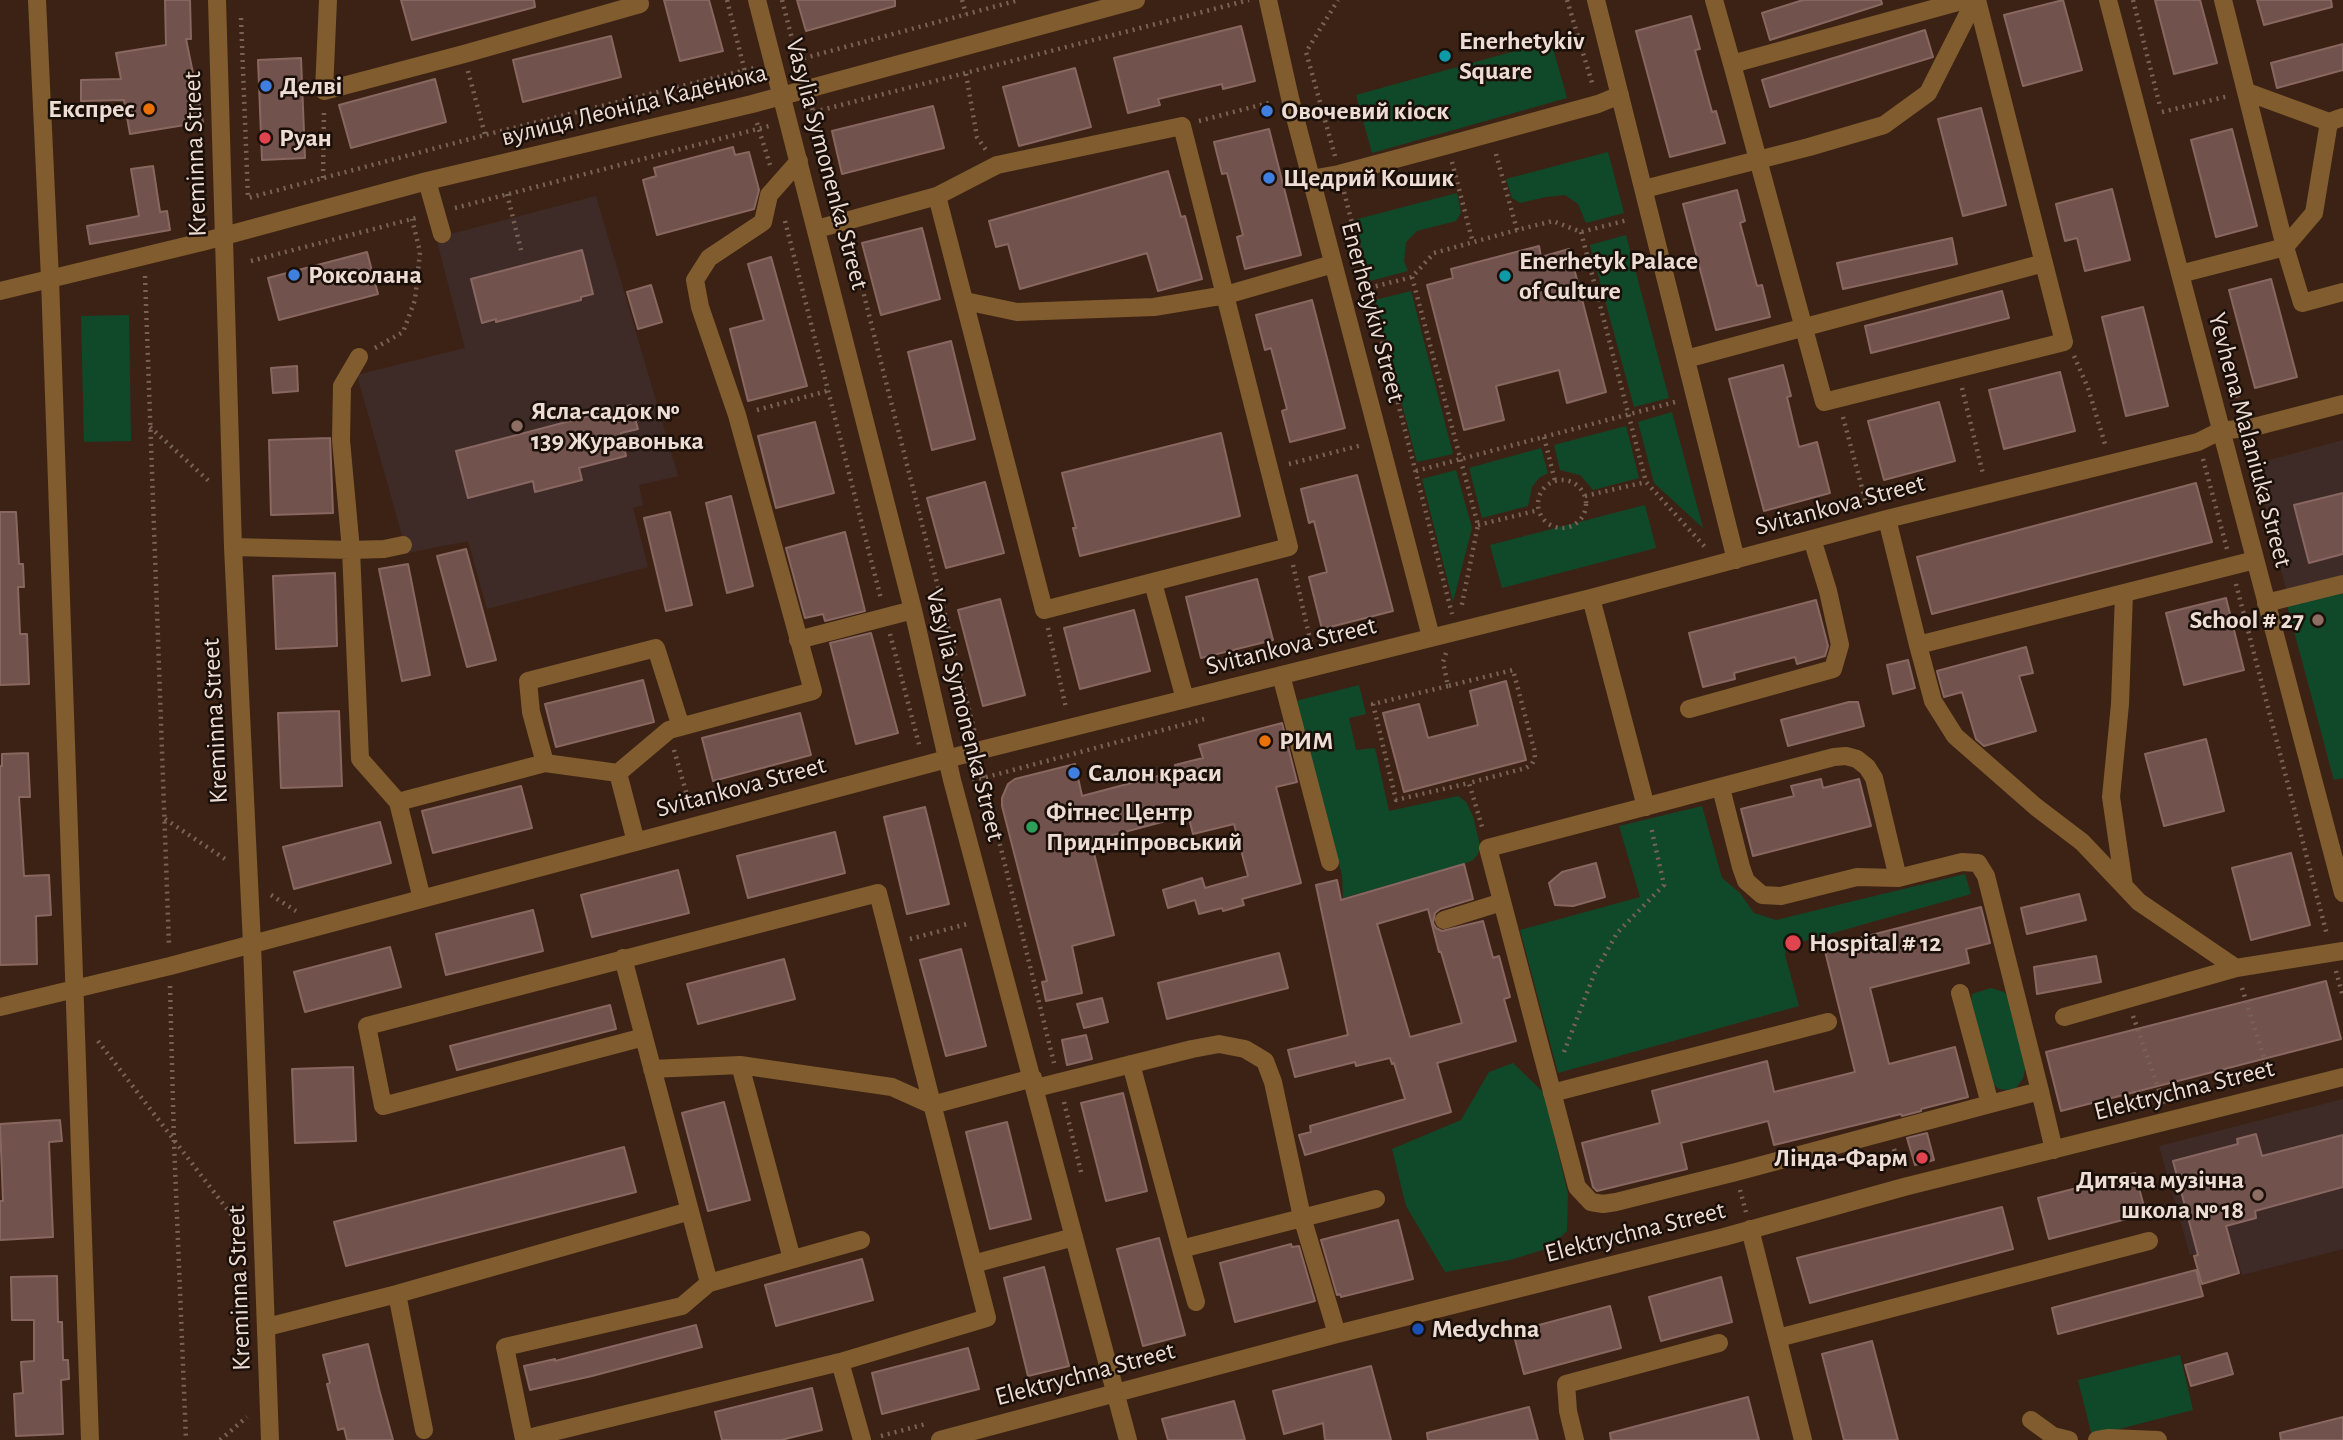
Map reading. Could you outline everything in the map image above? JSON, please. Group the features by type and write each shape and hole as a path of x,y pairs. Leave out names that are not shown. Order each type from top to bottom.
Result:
{"street":[{"path":"37,0 50,279 89,1440"},
{"name":"Kreminna Street","path":"217,0 233,547 270,1440"},
{"path":"328,0 324,91 640,4 639,0"},
{"name":"Vasylia Symonenka Street","path":"757,0 913,610 947,760 1128,1440"},
{"name":"вулиця Леоніда Каденюка","path":"0,291 224,236 427,181 752,104 1136,0"},
{"name":"Enerhetykiv Street","path":"1268,0 1290,97 1431,637"},
{"path":"1596,0 1686,359 1728,562"},
{"path":"1714,0 1824,402 2064,342 1976,0"},
{"path":"1732,64 1965,0"},
{"path":"1644,189 1884,125 1928,93 1976,0"},
{"name":"Yevhena Malaniuka Street","path":"2108,0 2343,893"},
{"path":"2223,0 2285,247 2302,303 2343,292"},
{"path":"2180,274 2285,247 2314,213 2336,120 2247,92"},
{"path":"1311,179 1448,145 1620,96"},
{"path":"817,229 937,196 997,165 1182,126 1289,547 1044,610 937,196"},
{"path":"398,802 545,763 618,773 675,728 813,691 737,415 700,307 695,281 709,258 763,222 769,195 799,161"},
{"path":"427,181 438,212 442,234"},
{"path":"1686,359 2043,263"},
{"path":"965,301 1017,312 1154,307 1226,295 1333,264"},
{"path":"359,357 342,386 341,440 351,550 360,759 398,802 422,899"},
{"name":"Svitankova Street","path":"0,1007 170,966 977,751 1591,598 1887,519 2198,442 2220,431 2254,427 2343,404"},
{"path":"1887,519 1933,701 1955,736 2036,807 2082,842 2138,902 2236,968"},
{"path":"1689,709 1833,669 1840,645 1812,539"},
{"path":"233,547 351,550 384,549 403,545"},
{"path":"1918,645 2255,560"},
{"path":"1153,583 1185,699"},
{"path":"2266,603 2343,584"},
{"path":"2124,593 2120,704 2110,797 2124,887"},
{"path":"1591,598 1646,807"},
{"path":"798,640 913,610"},
{"path":"545,763 531,712 528,681 656,648 675,728"},
{"path":"1281,675 1330,862"},
{"path":"1898,878 1874,778 1867,767 1857,759 1846,756 1833,757 1488,848 1577,1187 1591,1202 1616,1202 2040,1091"},
{"path":"618,773 636,842"},
{"path":"1721,788 1746,881 1762,895 1781,896 1857,877 1898,878 1962,862 1978,863 1983,869 2054,1150"},
{"path":"644,1037 383,1106 367,1026 878,893 987,1318 840,1362 524,1439 505,1347 682,1306 709,1283 861,1240"},
{"path":"1444,920 1502,902"},
{"path":"2064,1017 2236,968 2343,951"},
{"path":"623,958 709,1283"},
{"path":"1960,993 1990,1104"},
{"path":"1552,1089 1828,1021"},
{"path":"652,1069 740,1065 892,1087 932,1105 1219,1044 1245,1049 1265,1061 1273,1082 1302,1217 1337,1334"},
{"path":"1131,1064 1196,1302"},
{"path":"740,1065 792,1259"},
{"name":"Elektrychna Street","path":"940,1440 1337,1334 2343,1077"},
{"path":"1181,1249 1376,1199"},
{"path":"267,1327 397,1294 690,1211"},
{"path":"1750,1229 1803,1440"},
{"path":"973,1264 1074,1237"},
{"path":"1777,1338 2149,1241"},
{"path":"397,1294 424,1430"},
{"path":"1575,1440 1568,1411 1566,1384 1719,1343"},
{"path":"840,1362 862,1440"},
{"path":"2031,1420 2053,1436 2069,1440"},
{"path":"2097,1440 2158,1440"}],"path":[{"path":"727,0 752,104"},
{"path":"782,0 805,90 846,221 973,722 977,751"},
{"path":"962,0 966,14"},
{"path":"241,13 248,198 744,69 797,60 1019,0"},
{"path":"251,261 1250,0"},
{"path":"1338,0 1307,52 1456,632"},
{"path":"464,54 485,135"},
{"path":"966,74 977,137 997,165"},
{"path":"323,178 324,91"},
{"path":"2162,112 2247,92"},
{"path":"1182,126 1290,97"},
{"path":"1490,133 1517,230"},
{"path":"1448,145 1473,243"},
{"path":"507,194 521,250"},
{"path":"359,357 403,332 415,300 420,252 412,219"},
{"path":"1369,288 1412,277 1434,253 1517,230 1553,221 1581,232 1628,220"},
{"path":"1581,232 1646,482 1728,562"},
{"path":"1412,277 1478,525 1456,632 1443,662 1448,686"},
{"path":"145,295 186,1440"},
{"path":"2064,342 2077,360 2105,444"},
{"path":"1957,369 1983,475"},
{"path":"737,415 827,391"},
{"path":"1838,399 1867,505"},
{"path":"1416,471 1677,402"},
{"path":"149,427 211,484"},
{"path":"1544,437 1555,481"},
{"path":"1270,469 1380,440"},
{"path":"1555,481 1575,484 1585,496 1585,511 1576,523 1569,526 1548,523 1539,510 1540,495 1555,481"},
{"path":"1585,496 1646,482"},
{"path":"1478,525 1539,510"},
{"path":"1289,547 1317,666"},
{"path":"1044,610 1071,728"},
{"path":"1513,670 1535,758 1526,768 1396,800 1373,704 1448,686 1513,670"},
{"path":"675,728 691,810"},
{"path":"1469,783 1488,848"},
{"path":"1552,1089 1595,972 1616,933 1664,885 1646,807"},
{"path":"164,818 225,859"},
{"path":"891,944 967,924"},
{"path":"2236,968 2274,1095"},
{"path":"2127,998 2170,1121"},
{"path":"74,1009 240,1226"},
{"path":"1889,1131 1904,1188"},
{"path":"1736,1172 1750,1229"},
{"path":"220,1440 247,1417"}],"shaded area":[{"name":"Ясла-садок № 139 Журавонька","path":"596,196 678,476 639,485 643,505 633,508 648,567 487,609 468,541 407,553 357,375 465,348 436,238"},
{"name":"School # 27","path":"2343,440 2343,776 2333,779 2255,464"},
{"name":"Дитяча музічна школа № 18","path":"2343,1099 2343,1249 2242,1275 2233,1244 2190,1255 2159,1146"}],"green space":[{"path":"1551,41 1567,98 1372,153 1356,95"},
{"path":"1608,152 1624,213 1586,223 1578,204 1565,195 1520,203 1512,198 1506,179"},
{"path":"1457,193 1461,213 1456,221 1417,231 1406,242 1404,261 1408,271 1370,281 1354,220"},
{"path":"1626,235 1669,398 1634,407 1590,245"},
{"path":"1411,291 1453,454 1417,462 1375,300"},
{"path":"129,315 131,441 84,442 81,316"},
{"path":"1672,412 1703,528 1654,483 1638,422"},
{"path":"1626,426 1639,478 1593,490 1580,475 1560,470 1554,445"},
{"path":"1541,448 1548,473 1539,478 1532,487 1528,506 1482,518 1469,468"},
{"path":"1456,470 1472,528 1453,602 1422,479"},
{"path":"1645,505 1656,548 1502,588 1490,545"},
{"path":"2330,594 2343,594 2343,778 2334,780 2287,605"},
{"path":"1359,685 1366,714 1349,718 1356,750 1375,748 1389,811 1458,796 1466,802 1473,816 1480,846 1473,860 1464,864 1343,898 1342,875 1296,701"},
{"path":"1702,806 1722,878 1740,893 1754,913 1776,920 1965,874 1971,894 1787,946 1785,955 1799,1006 1558,1073 1520,930 1640,897 1619,826"},
{"path":"1991,988 2004,992 2011,1000 2026,1065 2023,1078 2016,1088 2007,1090 1999,1089 1993,1084 1971,1004 1972,994"},
{"path":"1513,1063 1544,1093 1568,1194 1567,1231 1549,1248 1510,1260 1445,1272 1406,1206 1392,1149 1461,1120 1489,1072"},
{"path":"2180,1355 2193,1410 2092,1436 2078,1380"}],"building":[{"path":"165,0 190,0 191,39 186,39 203,122 130,134 124,100 81,101 81,80 121,79 116,53 166,45"},
{"path":"401,0 534,0 535,7 412,40"},
{"path":"664,0 709,0 723,51 680,61"},
{"path":"797,0 895,0 895,6 806,31"},
{"path":"1803,0 1881,0 1882,4 1770,40 1762,13"},
{"path":"2063,0 2082,70 2023,86 2004,15"},
{"path":"2155,0 2200,0 2217,63 2174,74"},
{"path":"2257,0 2331,0 2332,7 2264,25"},
{"path":"1691,16 1700,49 1695,50 1712,112 1716,111 1725,143 1670,157 1636,31"},
{"path":"1241,26 1255,81 1223,89 1222,84 1158,99 1160,105 1128,113 1114,58"},
{"path":"1925,30 1933,57 1770,107 1762,80"},
{"path":"611,36 621,77 523,102 513,60"},
{"path":"2343,44 2343,70 2277,88 2271,63"},
{"path":"301,58 305,158 262,160 258,60"},
{"path":"1075,68 1091,127 1019,146 1003,87"},
{"path":"435,79 446,122 351,148 339,105"},
{"path":"933,106 944,148 842,174 832,131"},
{"path":"1981,108 2006,205 1963,216 1938,119"},
{"path":"1269,129 1301,255 1245,269 1237,237 1243,235 1227,173 1222,174 1214,142"},
{"path":"2232,129 2257,226 2216,237 2191,140"},
{"path":"733,147 735,155 749,152 759,190 754,209 657,235 643,180 656,176 654,168"},
{"path":"153,166 160,212 167,211 170,230 90,244 87,226 139,216 131,169"},
{"path":"1168,171 1181,217 1185,216 1202,279 1158,291 1147,253 1020,289 1008,244 996,247 989,221"},
{"path":"2112,189 2130,260 2085,271 2077,238 2065,241 2056,204"},
{"path":"1737,190 1745,221 1740,223 1757,286 1762,285 1770,317 1716,330 1683,204"},
{"path":"922,228 940,299 881,315 862,243"},
{"path":"1952,238 1957,264 1843,289 1837,263"},
{"path":"1539,246 1541,257 1569,249 1606,392 1567,403 1559,370 1496,386 1504,420 1464,430 1427,285 1453,278 1451,269"},
{"path":"582,250 593,294 581,297 581,300 496,322 496,319 482,323 471,279"},
{"path":"367,252 378,294 279,320 268,278"},
{"path":"771,257 807,386 748,401 730,329 764,320 748,264"},
{"path":"2271,279 2297,377 2255,388 2229,290"},
{"path":"651,285 662,322 638,329 627,292"},
{"path":"2002,291 2009,318 1871,353 1865,326"},
{"path":"1312,300 1345,428 1290,442 1282,411 1287,409 1271,348 1265,350 1256,315"},
{"path":"2143,307 2168,406 2126,416 2102,317"},
{"path":"951,341 975,439 932,450 908,352"},
{"path":"1783,365 1791,396 1787,397 1799,447 1817,442 1830,493 1764,511 1729,379"},
{"path":"297,366 298,391 273,393 271,368"},
{"path":"2060,372 2075,431 2004,449 1989,390"},
{"path":"1939,402 1955,461 1884,480 1868,421"},
{"path":"631,405 638,429 621,433 626,456 579,468 582,480 535,492 533,481 468,498 456,451"},
{"path":"815,422 834,493 776,508 758,436"},
{"path":"1221,433 1240,516 1080,556 1062,473"},
{"path":"330,438 333,513 271,515 269,440"},
{"path":"1357,475 1393,611 1322,629 1309,577 1327,572 1314,521 1309,523 1301,489"},
{"path":"985,482 1004,553 946,568 927,498"},
{"path":"2196,483 2212,542 1932,614 1917,557"},
{"path":"2343,493 2343,554 2309,563 2294,505"},
{"path":"731,496 753,586 727,593 706,503"},
{"path":"0,512 16,512 19,564 23,564 24,587 18,587 20,634 27,634 29,684 0,685"},
{"path":"670,512 692,605 666,611 644,518"},
{"path":"845,532 865,611 825,621 823,614 805,618 786,548"},
{"path":"466,549 496,660 467,667 437,556"},
{"path":"408,564 430,675 402,681 379,569"},
{"path":"335,573 337,646 276,649 273,576"},
{"path":"1257,579 1273,640 1201,658 1186,597"},
{"path":"2226,598 2244,670 2184,685 2166,613"},
{"path":"1000,599 1025,695 983,706 958,610"},
{"path":"1816,600 1828,646 1825,656 1797,664 1795,657 1734,673 1735,679 1703,687 1689,633"},
{"path":"1134,610 1150,671 1080,689 1064,628"},
{"path":"871,633 898,733 856,744 830,643"},
{"path":"2026,647 2033,673 2019,676 2036,731 1984,746 1976,739 1962,692 1944,697 1937,671"},
{"path":"1908,660 1915,688 1893,694 1887,665"},
{"path":"643,680 654,722 556,747 545,704"},
{"path":"1506,681 1526,760 1404,792 1383,713 1419,704 1428,738 1478,725 1470,691"},
{"path":"1858,702 1864,726 1788,746 1781,720"},
{"path":"339,711 342,786 281,788 278,713"},
{"path":"800,713 811,755 713,781 702,738"},
{"path":"1282,723 1297,782 1276,787 1301,883 1242,899 1244,905 1223,911 1222,908 1199,914 1195,900 1168,908 1163,890 1202,878 1205,888 1248,876 1234,824 1193,834 1188,815 1091,841 1114,935 1072,946 1082,993 1046,1001 1042,982 1047,981 1002,806 1002,798 1008,784 1015,779 1075,764 1082,796 1177,771 1175,765 1203,758 1199,745"},
{"path":"2206,739 2224,811 2164,826 2145,754"},
{"path":"28,753 30,797 19,797 24,876 49,875 51,915 36,916 37,964 0,965 0,766 2,754"},
{"path":"1821,779 1823,788 1859,779 1871,826 1753,856 1741,809 1794,796 1791,786"},
{"path":"521,786 532,828 433,853 422,811"},
{"path":"925,807 949,904 907,914 884,817"},
{"path":"380,822 391,863 294,889 283,847"},
{"path":"835,832 845,873 748,898 737,856"},
{"path":"2291,853 2310,925 2251,940 2232,868"},
{"path":"1596,863 1605,897 1573,906 1555,905 1549,883 1562,872"},
{"path":"1464,864 1473,899 1440,909 1435,913 1433,923 1442,931 1483,921 1493,958 1499,956 1510,997 1504,999 1516,1041 1437,1063 1451,1112 1305,1155 1299,1135 1311,1132 1310,1126 1405,1099 1390,1058 1356,1066 1355,1062 1295,1077 1288,1050 1348,1035 1316,885 1337,880 1341,900","holes":["1428,909 1462,1023 1410,1037 1377,924"]},
{"path":"678,870 689,913 592,937 581,895"},
{"path":"2079,894 2086,920 2027,934 2021,908"},
{"path":"1981,907 1990,943 1966,949 1969,963 1870,988 1889,1064 1955,1047 1968,1097 1902,1116 1901,1114 1774,1145 1768,1121 1681,1143 1687,1169 1597,1191 1593,1187 1582,1143 1660,1123 1652,1091 1767,1061 1774,1092 1855,1072 1824,947"},
{"path":"533,910 543,951 446,975 436,934"},
{"path":"390,947 401,987 305,1012 294,972"},
{"path":"961,949 986,1046 946,1056 920,960"},
{"path":"1279,953 1288,988 1167,1019 1158,983"},
{"path":"2096,956 2101,982 2037,994 2034,967"},
{"path":"784,959 795,999 698,1024 687,984"},
{"path":"2326,981 2341,1039 2061,1111 2046,1052"},
{"path":"1102,998 1108,1022 1084,1028 1077,1004"},
{"path":"610,1005 616,1029 457,1070 450,1046"},
{"path":"1086,1035 1092,1059 1067,1065 1062,1040"},
{"path":"353,1067 356,1141 295,1143 292,1069"},
{"path":"1123,1093 1147,1191 1106,1201 1081,1103"},
{"path":"724,1102 750,1200 708,1211 682,1113"},
{"path":"60,1120 62,1141 49,1142 53,1237 0,1240 0,1201 3,1201 0,1124"},
{"path":"1007,1122 1031,1219 990,1229 966,1132"},
{"path":"1927,1133 1934,1160 1915,1165 1907,1138"},
{"path":"2256,1134 2262,1156 2343,1135 2343,1187 2255,1211 2256,1218 2226,1226 2239,1273 2202,1284 2194,1256 2198,1255 2173,1161 2238,1144 2237,1139"},
{"path":"624,1147 636,1192 346,1266 334,1222"},
{"path":"2135,1173 2146,1214 2049,1239 2038,1198"},
{"path":"2002,1207 2013,1249 1810,1303 1797,1258"},
{"path":"1398,1220 1413,1279 1341,1297 1340,1294 1337,1295 1321,1240"},
{"path":"1159,1238 1185,1335 1143,1346 1117,1249"},
{"path":"1291,1244 1292,1247 1299,1246 1315,1301 1235,1322 1220,1263"},
{"path":"862,1259 873,1300 776,1326 765,1285"},
{"path":"1044,1267 1069,1366 1028,1376 1004,1278"},
{"path":"2196,1270 2203,1296 2058,1334 2052,1308"},
{"path":"57,1276 58,1322 62,1322 63,1360 68,1360 69,1379 61,1380 63,1434 16,1436 14,1394 23,1393 21,1362 34,1361 34,1320 12,1320 11,1277"},
{"path":"1721,1277 1732,1322 1661,1341 1649,1297"},
{"path":"1610,1306 1621,1348 1524,1374 1513,1332"},
{"path":"696,1325 702,1347 530,1390 524,1366 555,1361"},
{"path":"1872,1341 1898,1440 1844,1440 1822,1354"},
{"path":"368,1344 393,1440 347,1440 344,1428 338,1430 323,1355"},
{"path":"968,1348 979,1389 882,1414 872,1373"},
{"path":"2227,1353 2233,1374 2191,1386 2185,1365"},
{"path":"1371,1366 1391,1440 1325,1440 1323,1423 1284,1434 1273,1391"},
{"path":"812,1388 822,1430 781,1440 722,1440 715,1412"},
{"path":"1748,1397 1759,1440 1611,1440 1610,1433"},
{"path":"1234,1401 1245,1440 1168,1440 1162,1419"},
{"path":"1529,1407 1538,1440 1428,1440 1427,1433"},
{"path":"2343,1417 2343,1440 2281,1440 2280,1433"}],"place":[{"name":"Enerhetykiv Square","path":"1445,56"},
{"name":"Делві","path":"266,86"},
{"name":"Експрес","path":"149,109"},
{"name":"Овочевий кіоск","path":"1267,111"},
{"name":"Руан","path":"265,138"},
{"name":"Щедрий Кошик","path":"1269,178"},
{"name":"Роксолана","path":"294,275"},
{"name":"Enerhetyk Palace of Culture","path":"1505,276"},
{"name":"Ясла-садок № 139 Журавонька","path":"517,426"},
{"name":"School # 27","path":"2318,620"},
{"name":"РИМ","path":"1265,741"},
{"name":"Салон краси","path":"1074,773"},
{"name":"Фітнес Центр Придніпровський","path":"1032,827"},
{"name":"Hospital # 12","path":"1793,943"},
{"name":"Лінда-Фарм","path":"1922,1158"},
{"name":"Дитяча музічна школа № 18","path":"2258,1195"},
{"name":"Medychna","path":"1418,1329"}]}
